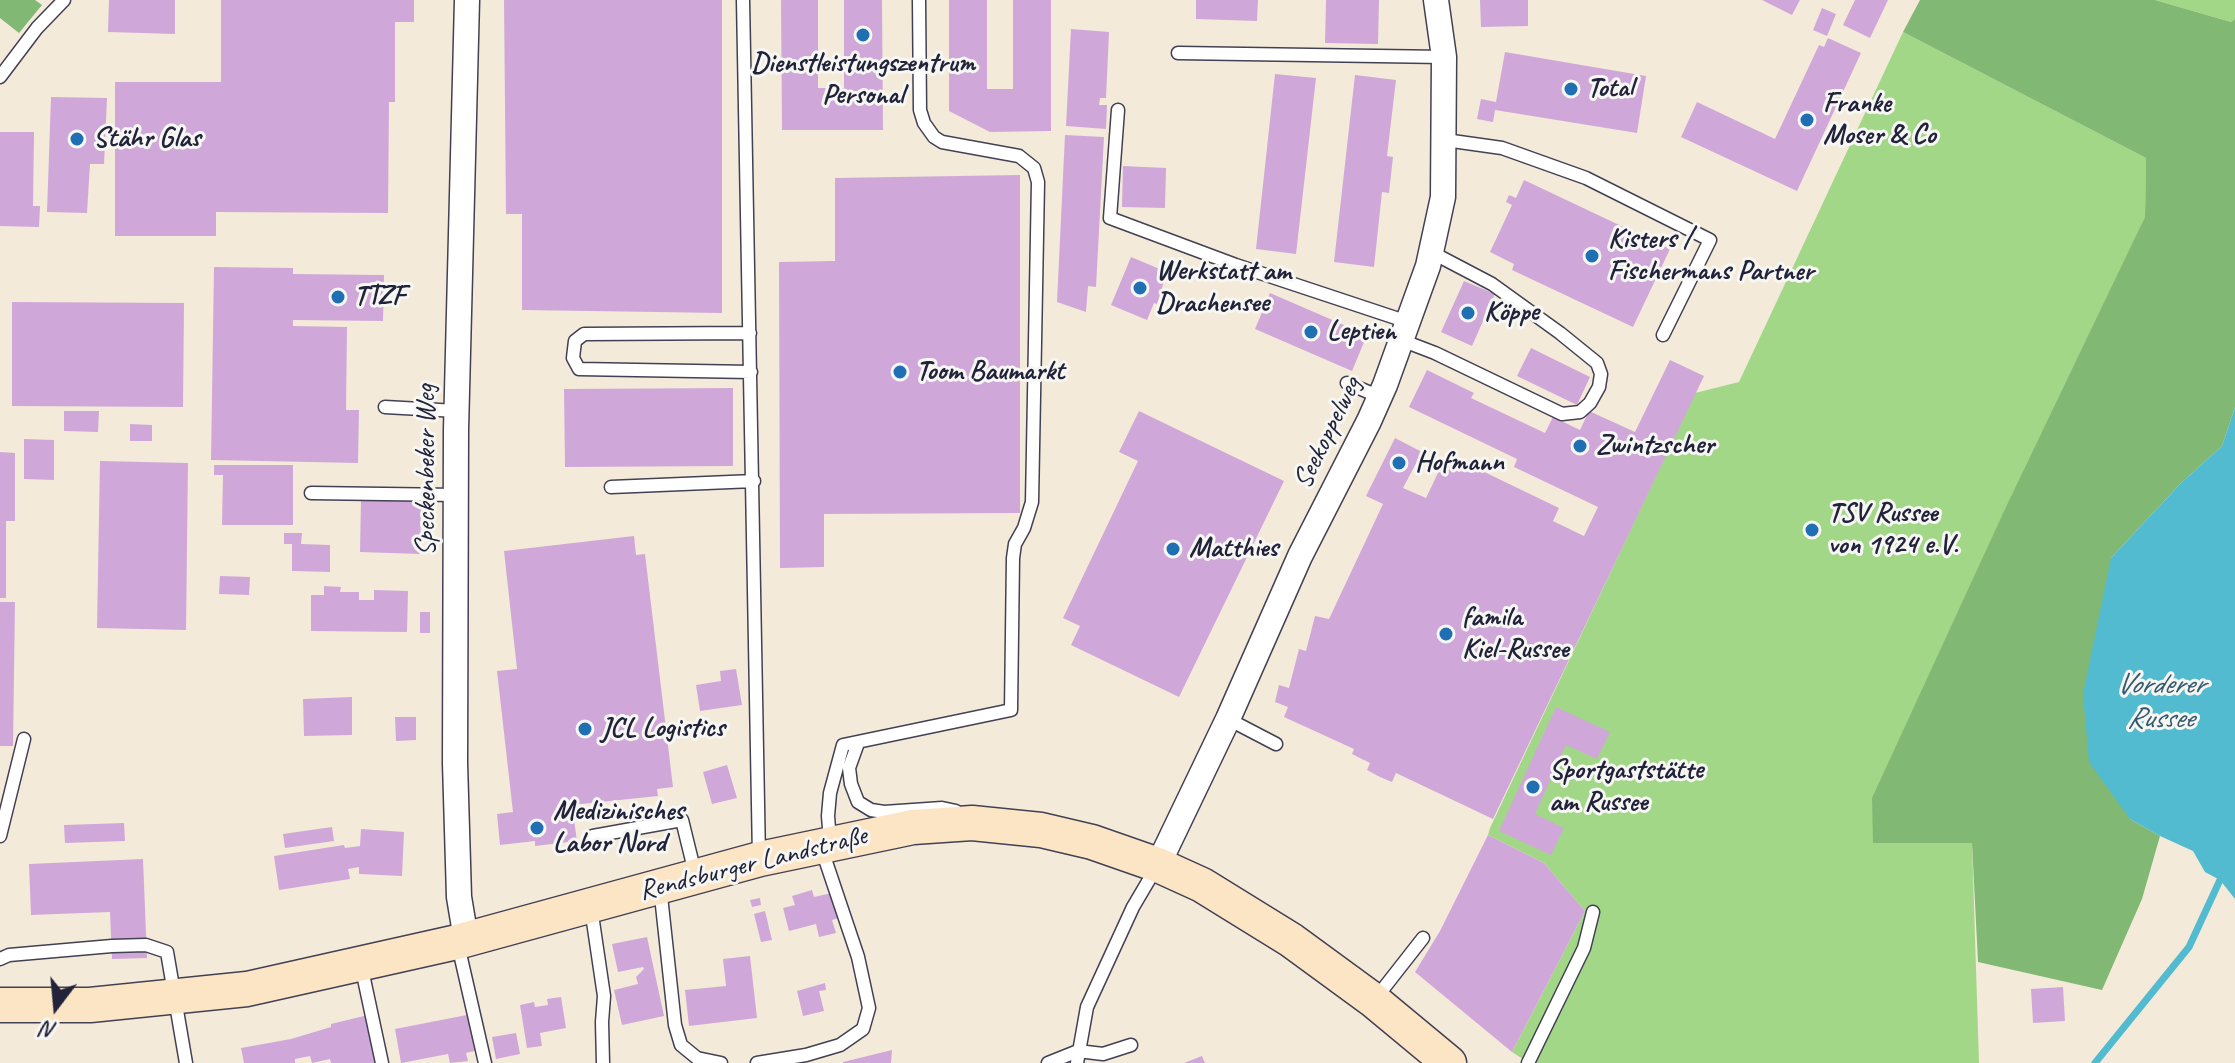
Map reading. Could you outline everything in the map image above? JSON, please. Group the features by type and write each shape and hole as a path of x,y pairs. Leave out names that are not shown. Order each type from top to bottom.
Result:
{"street":[{"name":"Speckenbeker Weg","path":"462,941 455,763 457,411 467,0"},
{"name":"Seekoppelweg","path":"1158,865 1228,719 1300,556 1380,397 1431,252 1443,197 1445,140 1444,57 1436,0"},
{"name":"Rendsburger Landstraße","path":"0,1005 90,1005 247,989 462,941 760,859 935,824 1009,825 1092,842 1158,865 1202,885 1291,940 1373,1000 1449,1063"}],"lane":[{"path":"0,77 37,28 64,0"},
{"path":"743,0 760,859"},
{"path":"757,1063 806,1055 840,1045 863,1029 869,1008 858,957 825,846 830,793 843,745 1011,710 1013,558 1015,544 1032,502 1038,182 1034,168 1019,156 942,142 924,123 920,110 919,0"},
{"path":"1178,53 1444,57"},
{"path":"1118,110 1110,218 1405,331 1435,353 1562,414 1580,412 1590,403 1599,387 1601,374 1597,363 1492,284 1431,252"},
{"path":"1445,140 1502,148 1586,178 1710,240 1663,335"},
{"path":"750,333 584,334 575,341 573,358 579,369 751,372"},
{"path":"1347,383 1380,397"},
{"path":"385,407 457,411"},
{"path":"611,487 754,481"},
{"path":"311,493 457,495"},
{"path":"1228,719 1276,744"},
{"path":"0,836 24,739"},
{"path":"858,743 849,768 851,784 858,802 871,810 942,808 1009,825"},
{"path":"593,836 682,820 696,876"},
{"path":"1077,1057 1087,1007 1133,907 1158,865"},
{"path":"660,886 675,1025 681,1045 697,1058 721,1063"},
{"path":"590,905 604,996 603,1063"},
{"path":"1528,1063 1584,948 1593,912"},
{"path":"1373,1000 1423,938"},
{"path":"462,941 485,1063"},
{"path":"0,959 9,955 146,945 167,952 186,1063"},
{"path":"361,965 382,1063"},
{"path":"1048,1063 1103,1054 1131,1045"}],"green space":[{"path":"0,0 35,0 42,5 19,33 0,18"},
{"path":"1920,0 2155,0 2231,22 2235,19 2235,407 2222,446 2180,484 2111,558 2130,819 2160,836 2142,899 2102,990 1978,962 1972,843 1873,843 1872,798 2006,507 2145,217 2146,158 1903,32"},
{"path":"2155,0 2235,0 2235,19 2231,22"},
{"name":"TSV Russee von 1924 e.V.","path":"1903,32 2146,158 2145,217 1873,843 1972,842 1979,1063 1529,1063 1512,1052 1585,911 1544,863 1488,835 1490,828 1695,393 1739,382"}],"water":[{"name":"Vorderer Russee","path":"2235,407 2235,899 2220,880 2205,872 2193,851 2130,819 2089,762 2083,694 2111,558 2180,484 2222,446"}],"building":[{"path":"109,0 175,0 175,34 108,32"},
{"path":"221,0 414,0 414,22 395,22 395,102 389,102 388,213 216,212 216,236 115,236 115,82 221,82"},
{"path":"504,0 722,0 722,313 522,310 522,214 506,214"},
{"path":"781,0 818,0 818,88 844,88 844,0 882,0 883,130 782,130"},
{"path":"949,0 987,0 987,89 1013,89 1013,0 1051,0 1051,131 990,132 949,111"},
{"path":"1196,0 1258,0 1257,21 1196,19"},
{"path":"1326,0 1379,0 1378,44 1325,43"},
{"path":"1480,0 1528,0 1528,26 1481,27"},
{"path":"1762,0 1800,0 1792,15"},
{"path":"1855,0 1888,0 1870,38 1843,25"},
{"path":"1822,8 1836,14 1827,36 1813,30"},
{"path":"1071,29 1109,32 1106,98 1100,98 1099,105 1107,105 1106,129 1066,126"},
{"name":"Franke Moser & Co","path":"1828,38 1861,53 1797,191 1681,137 1697,102 1775,139 1819,45 1824,47"},
{"name":"Total","path":"1505,52 1646,76 1637,133 1495,110 1493,122 1477,119 1481,99 1496,102"},
{"path":"1275,74 1316,78 1296,254 1256,249"},
{"path":"1355,75 1396,80 1387,156 1393,157 1389,193 1382,192 1374,267 1334,262"},
{"name":"Stähr Glas","path":"51,97 107,98 104,164 90,164 87,213 47,212"},
{"path":"0,132 34,132 33,206 40,206 39,227 0,226"},
{"path":"1065,135 1104,137 1096,287 1088,286 1086,312 1057,302"},
{"path":"1123,166 1166,168 1165,208 1122,207"},
{"name":"Toom Baumarkt","path":"1020,175 1020,513 824,514 824,567 780,568 779,262 835,261 835,178"},
{"name":"Kisters / Fischermans Partner","path":"1524,180 1670,249 1633,327 1512,270 1514,264 1490,252 1512,205 1506,202 1509,195 1516,198"},
{"name":"Werkstatt am Drachensee","path":"1131,257 1167,272 1157,304 1154,303 1147,320 1111,305"},
{"path":"214,267 293,268 293,274 384,275 383,321 293,320 293,326 347,327 346,410 359,410 358,463 211,460"},
{"name":"Köppe","path":"1464,281 1495,294 1472,346 1441,332"},
{"name":"Leptien","path":"1270,293 1367,335 1352,371 1255,329"},
{"path":"12,302 184,303 183,407 12,406"},
{"path":"1531,348 1590,377 1577,405 1517,376"},
{"name":"famila Kiel-Russee","path":"1670,360 1704,376 1493,819 1396,773 1392,782 1380,777 1367,770 1370,763 1352,754 1354,749 1284,717 1288,707 1275,702 1279,685 1289,688 1299,649 1306,651 1315,616 1329,619 1383,504 1366,496 1395,438 1422,452 1403,488 1426,498 1447,454 1559,508 1553,521 1584,536 1598,507 1514,467 1517,459 1409,407 1427,370 1474,393 1471,398 1545,433 1553,417 1580,430 1589,411 1635,432"},
{"path":"733,388 733,466 565,467 564,389"},
{"path":"64,411 99,411 98,432 64,431"},
{"name":"Matthies","path":"1139,411 1284,481 1179,697 1071,645 1080,626 1063,618 1138,461 1119,452"},
{"path":"130,424 152,425 152,441 130,441"},
{"path":"24,439 54,440 54,480 24,479"},
{"path":"0,452 15,453 15,521 6,521 6,598 0,598"},
{"path":"100,461 188,463 186,630 97,628"},
{"path":"214,465 293,465 293,525 222,525 223,475 214,475"},
{"path":"361,500 421,501 420,554 360,552"},
{"path":"284,533 302,533 301,544 330,545 330,572 292,571 292,544 284,544"},
{"name":"JCL Logistics","path":"634,536 636,555 645,554 673,787 657,789 658,796 572,805 577,841 535,846 535,841 500,845 497,814 513,812 497,671 517,669 504,551"},
{"path":"220,576 250,577 249,595 219,594"},
{"path":"324,586 341,587 340,592 359,592 359,600 374,600 374,590 408,591 407,632 311,631 311,595 324,595"},
{"path":"0,602 15,602 13,746 0,746"},
{"path":"420,612 430,612 430,633 420,633"},
{"path":"736,669 742,705 700,711 696,685 721,681 720,671"},
{"path":"352,697 352,735 304,736 303,699"},
{"name":"Sportgaststätte am Russee","path":"1556,707 1610,732 1597,759 1566,745 1535,814 1564,828 1551,855 1499,831"},
{"path":"395,717 416,717 416,740 396,741"},
{"path":"727,765 737,798 712,804 703,772"},
{"path":"124,823 125,841 65,843 64,825"},
{"path":"332,827 334,841 285,848 283,834"},
{"path":"361,829 404,832 402,876 359,874 359,867 348,869 350,879 279,890 274,856 344,845 345,848 360,846"},
{"path":"1488,835 1544,863 1585,911 1512,1052 1415,972 1440,931"},
{"path":"143,859 147,958 112,959 110,912 31,915 29,864"},
{"path":"812,890 814,897 832,893 839,918 832,920 836,933 819,937 816,924 789,931 783,908 795,905 792,896"},
{"path":"760,898 761,905 752,907 750,900"},
{"path":"765,911 772,940 761,942 754,914"},
{"path":"647,937 664,1016 622,1025 614,990 638,984 636,977 644,969 618,972 612,944"},
{"path":"750,956 757,1018 689,1026 685,990 726,986 723,959"},
{"path":"825,983 826,990 819,991 824,1011 803,1016 797,991"},
{"path":"2063,987 2065,1021 2033,1023 2031,989"},
{"path":"561,997 566,1028 540,1033 542,1046 527,1048 520,1005 534,1002 535,1007 548,1005 547,999"},
{"path":"472,1014 479,1050 466,1053 468,1061 450,1063 448,1054 401,1063 395,1029"},
{"path":"368,1015 380,1063 331,1063 330,1059 312,1063 310,1056 295,1059 295,1063 244,1063 241,1048 291,1039 331,1027 331,1024"},
{"path":"516,1033 520,1054 496,1059 492,1037"},
{"path":"892,1050 891,1063 843,1063 843,1062"},
{"path":"1202,1056 1205,1063 1184,1063"}],"waterway":[{"path":"2095,1063 2189,947 2220,880"}],"place":[{"name":"Dienstleistungszentrum Personal","path":"863,35"},
{"name":"Total","path":"1571,89"},
{"name":"Franke Moser & Co","path":"1807,120"},
{"name":"Stähr Glas","path":"77,139"},
{"name":"Kisters / Fischermans Partner","path":"1592,256"},
{"name":"Werkstatt am Drachensee","path":"1140,288"},
{"name":"TTZF","path":"338,297"},
{"name":"Köppe","path":"1468,313"},
{"name":"Leptien","path":"1311,332"},
{"name":"Toom Baumarkt","path":"900,372"},
{"name":"Zwintzscher","path":"1580,446"},
{"name":"Hofmann","path":"1399,463"},
{"name":"TSV Russee von 1924 e.V.","path":"1812,530"},
{"name":"Matthies","path":"1173,549"},
{"name":"famila Kiel-Russee","path":"1446,634"},
{"name":"JCL Logistics","path":"585,729"},
{"name":"Sportgaststätte am Russee","path":"1533,787"},
{"name":"Medizinisches Labor Nord","path":"537,828"}]}
